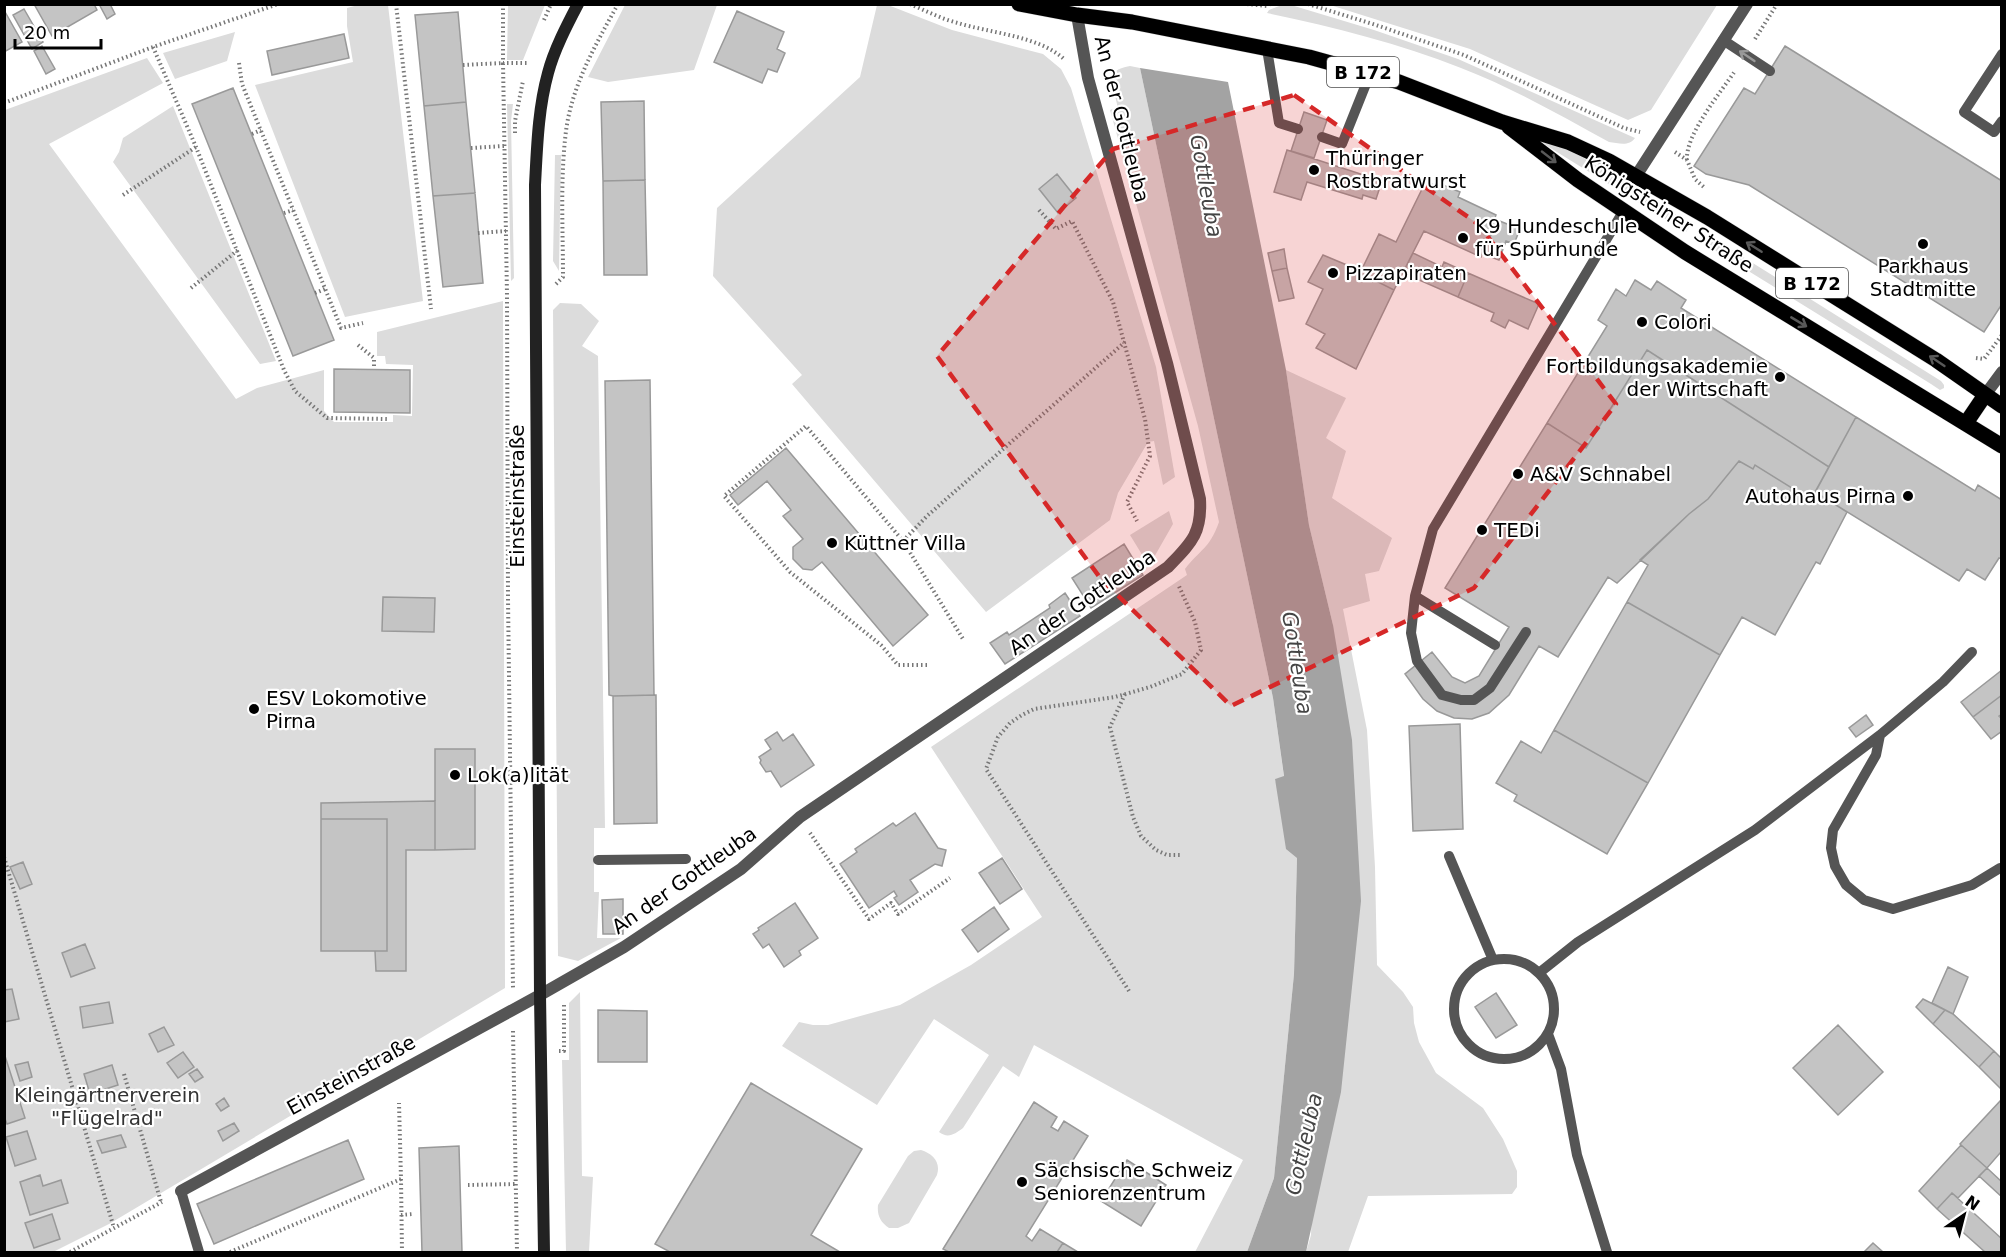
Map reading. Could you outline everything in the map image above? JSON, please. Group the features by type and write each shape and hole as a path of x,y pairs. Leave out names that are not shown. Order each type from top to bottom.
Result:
{"main road":[{"name":"Einsteinstraße","path":"544,1252 534,185 539,123 548,72 569,21 579,4"},
{"name":"Königsteiner Straße","path":"1019,4 1132,22 1309,57 1399,82 1502,122 1568,142 1609,161 1707,217 1936,360 2001,406"},
{"name":"Königsteiner Straße","path":"1502,122 1578,180 1749,292 2001,446"},
{"path":"1966,423 1985,395"}],"street":[{"path":"1636,176 1747,4"},
{"name":"An der Gottleuba","path":"540,995 624,947 741,869 800,817 1168,567 1187,548 1198,530 1201,516 1200,499 1167,363 1088,78 1077,15"},
{"path":"1985,395 2001,372"},
{"name":"Einsteinstraße","path":"181,1191 540,995"}],"lane":[{"path":"1723,40 1770,71"},
{"path":"1267,49 1279,123 1298,129"},
{"path":"2001,54 1964,112 1995,132 2001,121"},
{"path":"1322,137 1342,144 1370,74"},
{"path":"1526,633 1490,688 1474,700 1461,700 1442,695 1417,661 1411,633 1415,596 1433,529 1624,210"},
{"path":"1415,596 1495,645"},
{"path":"1539,973 1578,942 1755,830 1880,735 1944,682 1972,652"},
{"path":"1880,735 1876,756 1833,830 1831,848 1835,866 1846,885 1864,900 1893,909 1972,885 2000,868"},
{"path":"1449,856 1493,960"},
{"path":"598,860 686,859"},
{"path":"1493,960 1518,961 1539,973 1549,987 1554,1002 1554,1018 1548,1034 1538,1047 1524,1056 1508,1060 1491,1058 1476,1051 1464,1040 1456,1024 1454,1008 1457,992 1465,977 1478,966 1493,960"},
{"path":"1548,1034 1561,1070 1577,1155 1607,1252"},
{"path":"181,1191 199,1252"}],"path":[{"path":"4,103 153,47 278,4"},
{"path":"396,4 430,309"},
{"path":"503,4 517,1252"},
{"path":"550,291 563,277 563,180 566,129 579,82 589,57 618,4"},
{"path":"910,4 956,23 1037,44 1055,52 1066,62"},
{"path":"1247,4 1267,6 1270,4"},
{"path":"1308,4 1464,55 1624,128 1642,132 1687,160"},
{"path":"1709,192 1695,179 1687,160 1687,153 1694,134 1777,4"},
{"path":"153,47 238,250 284,370 295,391 327,418 388,419"},
{"path":"239,63 242,84 341,328 363,323"},
{"path":"463,65 528,63"},
{"path":"252,134 261,130"},
{"path":"123,195 196,147"},
{"path":"471,148 504,147"},
{"path":"284,213 293,210"},
{"path":"1039,210 1056,229 1072,221 1113,302 1145,420 1150,456 1127,502 1137,521"},
{"path":"478,233 506,231"},
{"path":"191,288 238,250"},
{"path":"315,293 326,289"},
{"path":"1968,354 1978,360 1984,359 2001,335"},
{"path":"903,541 927,516 1125,342"},
{"path":"358,345 374,358 374,369"},
{"path":"1994,346 2001,351"},
{"path":"927,666 898,664 881,645 790,572 724,496 806,426 903,541 963,639"},
{"path":"1129,991 986,769 998,737 1010,723 1034,709 1125,694 1182,674 1201,650 1194,622 1168,567"},
{"path":"1125,694 1110,727 1133,817 1141,836 1156,850 1167,855 1181,855"},
{"path":"800,817 869,919 891,903 898,914 950,878"},
{"path":"4,857 114,1228"},
{"path":"124,1074 160,1202"},
{"path":"399,1103 402,1252"},
{"path":"230,1252 401,1179"},
{"path":"468,1185 516,1184"},
{"path":"70,1252 181,1191"},
{"path":"401,1215 413,1214"}],"highlighted area":[{"path":"1294,95 1478,224 1616,404 1474,588 1231,706 1101,579 937,356 1113,149"}],"green space":[{"path":"362,4 388,5 423,301 345,317 255,85 353,62 347,26 347,8"},
{"path":"1717,4 1651,110 1628,120 1470,49 1330,5"},
{"path":"508,5 545,5 523,60 507,60"},
{"path":"625,5 717,5 694,70 608,82 588,77"},
{"path":"877,5 888,5 952,30 1043,54 1061,69 1071,88 1156,367 1175,477 1163,485 1154,441 1148,442 1118,493 1110,520 986,612 792,384 802,375 713,276 717,208 860,77"},
{"path":"1282,5 1291,5 1374,30 1458,59 1635,138 1627,143 1609,142 1518,93 1438,59 1366,36 1267,13"},
{"path":"235,32 227,61 175,79 163,53"},
{"name":"ESV Lokomotive Pirna","path":"147,58 163,83 49,144 236,399 257,388 324,370 324,411 334,422 393,422 393,415 412,416 413,365 386,364 385,356 377,356 377,332 503,301 505,988 109,1224 53,1252 5,1252 5,110"},
{"path":"1130,66 1140,68 1273,698 1284,777 1275,779 1297,858 1294,974 1274,1178 1247,1252 1195,1252 1243,1160 1034,1045 1019,1077 1003,1066 963,1128 948,1135 939,1132 989,1055 934,1019 877,1105 782,1046 799,1022 828,1025 900,1005 971,965 1042,917 931,747 1187,575 1185,569 1208,544 1219,522 1198,426 1110,110 1117,107 1112,84 1113,75 1116,71"},
{"path":"507,104 513,104 511,121 514,278 511,281"},
{"path":"173,106 276,361 260,364 113,162 123,138"},
{"path":"1547,141 1571,150 1691,224 1686,232 1544,144"},
{"path":"555,155 561,155 559,271 553,261"},
{"path":"1708,235 1941,381 1944,388 1940,390 1703,243"},
{"path":"560,303 581,304 599,321 582,346 598,356 605,828 594,828 594,892 599,892 597,938 621,938 578,961 558,956 553,310"},
{"path":"1286,370 1346,398 1326,438 1346,451 1332,498 1392,538 1379,571 1365,574 1370,601 1343,609 1367,730 1375,867 1377,965 1403,992 1413,1007 1419,1042 1436,1073 1483,1108 1503,1139 1517,1171 1517,1187 1512,1194 1368,1196 1348,1252 1306,1252 1311,1235 1333,625 1309,525"},
{"path":"1169,511 1173,524 1149,566 1130,535"},
{"path":"580,992 582,1176 593,1177 589,1252 566,1252 562,1060 569,1060 569,1003"},
{"path":"921,1150 937,1162 937,1175 909,1223 898,1228 889,1228 880,1218 878,1205 908,1156 914,1151"}],"water":[{"name":"Gottleuba","path":"1140,68 1228,82 1286,370 1309,525 1333,625 1352,740 1361,901 1341,1092 1306,1252 1247,1252 1274,1178 1294,974 1297,858 1286,849 1275,779 1284,776 1273,698"}],"building":[{"path":"34,4 94,4 97,10 52,36"},
{"path":"99,4 110,4 115,14 107,19"},
{"path":"24,9 43,42 32,49 13,15"},
{"path":"4,10 22,42 4,52"},
{"path":"737,11 784,32 777,49 785,53 777,72 768,69 762,83 714,62"},
{"path":"458,12 466,102 424,106 415,15"},
{"path":"344,34 349,58 272,75 267,51"},
{"path":"42,46 55,69 46,74 34,51"},
{"name":"Parkhaus Stadtmitte","path":"1785,46 2002,181 2002,304 1984,332 1749,185 1706,174 1694,166 1744,88 1755,94"},
{"path":"233,88 334,340 293,356 192,104"},
{"path":"644,101 645,180 603,181 601,102"},
{"path":"466,102 475,193 433,196 424,106"},
{"path":"1304,112 1327,120 1314,158 1291,151"},
{"name":"Thüringer Rostbratwurst","path":"1287,150 1382,181 1376,199 1363,195 1362,199 1307,182 1301,200 1274,192"},
{"path":"1057,174 1076,198 1058,213 1039,189"},
{"path":"645,180 647,275 604,275 603,181"},
{"name":"K9 Hundeschule für Spürhunde","path":"1426,181 1441,189 1443,185 1460,192 1458,197 1496,215 1481,257 1424,231 1394,290 1360,273 1379,234 1396,242"},
{"path":"475,193 483,283 443,287 433,196"},
{"path":"1497,220 1520,229 1514,244 1506,241 1499,260 1483,254"},
{"path":"1284,249 1287,268 1272,271 1268,253"},
{"path":"1413,253 1442,267 1444,262 1468,273 1458,297 1403,273"},
{"path":"1323,255 1361,271 1360,273 1394,290 1356,369 1316,348 1325,334 1306,324 1323,289 1308,282"},
{"path":"1287,268 1294,298 1279,301 1272,271"},
{"path":"1468,273 1539,304 1528,329 1509,320 1505,328 1491,321 1494,313 1458,297"},
{"path":"1635,280 1651,290 1657,281 1686,300 1681,308 1856,417 1829,467 1647,350 1586,448 1547,423 1607,326 1598,320 1616,289 1626,296"},
{"path":"1647,350 1829,467 1811,500 1755,465 1753,469 1739,461 1708,499 1689,514 1617,583 1608,577 1558,657 1539,646 1509,695 1489,713 1472,719 1454,718 1437,711 1423,699 1405,674 1432,652 1452,677 1465,683 1479,676 1509,627 1445,588 1547,423 1586,448"},
{"path":"334,369 410,370 410,413 334,412"},
{"path":"650,380 654,695 613,696 609,695 605,381"},
{"name":"Autohaus Pirna","path":"1856,417 1975,491 1978,485 2002,500 2002,559 1999,558 1985,580 1967,569 1959,581 1815,492"},
{"name":"Küttner Villa","path":"786,448 928,615 893,646 822,562 812,570 803,569 793,559 793,547 803,539 783,516 791,510 767,481 738,505 730,495"},
{"path":"1739,461 1753,469 1755,465 1811,500 1815,492 1847,512 1820,564 1816,562 1775,635 1742,617 1720,655 1627,602 1648,565 1640,560 1708,499"},
{"path":"1124,544 1143,575 1091,608 1072,578"},
{"path":"1065,593 1080,616 1005,664 990,643 1007,632 1009,635 1050,608 1049,605"},
{"path":"383,597 435,598 434,632 382,631"},
{"path":"1627,602 1720,655 1648,783 1554,730"},
{"path":"2002,670 2002,695 1973,717 1961,702"},
{"path":"656,695 657,823 614,824 613,696"},
{"path":"2002,695 2002,714 1999,716 2002,719 2002,731 1991,739 1973,717"},
{"path":"1866,715 1873,725 1856,737 1849,728"},
{"path":"1460,724 1463,829 1413,831 1409,726"},
{"path":"1554,730 1648,783 1607,854 1514,801 1517,795 1496,783 1521,741 1541,753"},
{"path":"777,732 783,741 793,734 814,765 781,787 771,771 766,772 759,757 771,749 765,740"},
{"name":"Lok(a)lität","path":"435,749 475,749 475,849 435,850"},
{"path":"435,801 435,850 406,850 406,971 376,971 375,951 387,951 387,819 321,819 321,803"},
{"path":"915,813 938,848 946,850 942,866 935,864 910,880 918,892 899,905 894,898 897,896 894,891 869,908 840,864 857,852 855,849 893,823 896,826"},
{"path":"321,819 387,819 387,951 321,951"},
{"path":"1002,858 1022,889 1000,904 979,873"},
{"path":"23,862 32,884 20,889 10,867"},
{"path":"623,899 623,934 603,934 602,900"},
{"path":"795,903 818,938 799,951 801,955 784,967 769,944 763,948 753,934 759,930 758,928"},
{"path":"994,907 1009,929 978,952 962,930"},
{"path":"85,944 95,968 71,977 62,953"},
{"path":"1948,967 1968,977 1953,1014 1932,1003"},
{"path":"12,989 19,1019 4,1022 4,990"},
{"path":"1496,993 1517,1025 1496,1038 1475,1007"},
{"path":"1923,999 1945,1010 1933,1024 1916,1007"},
{"path":"109,1002 113,1023 83,1028 80,1007"},
{"path":"598,1010 647,1011 647,1062 598,1062"},
{"path":"1945,1010 1953,1014 1994,1051 1979,1067 1933,1024"},
{"path":"1838,1025 1883,1072 1838,1115 1793,1068"},
{"path":"164,1027 174,1045 158,1052 149,1034"},
{"path":"1994,1051 2002,1059 2002,1090 1979,1067"},
{"path":"183,1052 194,1067 178,1078 167,1063"},
{"path":"4,1053 25,1118 7,1124 4,1116"},
{"path":"28,1062 32,1077 20,1081 15,1065"},
{"path":"112,1065 118,1085 90,1094 84,1074"},
{"path":"197,1069 203,1077 195,1082 189,1074"},
{"path":"751,1083 862,1149 811,1235 840,1252 670,1252 655,1244"},
{"path":"224,1098 229,1106 221,1111 216,1104"},
{"path":"2002,1099 2002,1155 2000,1153 1987,1168 1960,1144"},
{"name":"Sächsische Schweiz Seniorenzentrum","path":"1034,1102 1057,1117 1051,1127 1058,1131 1064,1121 1088,1136 1026,1236 1032,1241 1040,1229 1063,1243 1057,1252 949,1252 943,1249"},
{"path":"234,1123 239,1131 223,1141 218,1131"},
{"path":"27,1131 36,1159 15,1166 6,1137"},
{"path":"121,1135 126,1147 102,1153 97,1141"},
{"path":"348,1140 364,1179 214,1244 197,1204"},
{"path":"1961,1145 1987,1168 1958,1198 1952,1193 1937,1209 1919,1191"},
{"path":"459,1146 462,1252 422,1252 419,1148"},
{"path":"1127,1160 1166,1185 1141,1226 1101,1201"},
{"path":"1987,1168 2002,1182 2002,1197 1979,1176"},
{"path":"40,1175 43,1186 61,1180 68,1203 30,1215 20,1182"},
{"path":"1952,1193 2002,1239 2002,1250 1985,1252 1937,1209"},
{"path":"52,1214 60,1239 34,1248 25,1223"},
{"path":"1063,1243 1078,1252 1057,1252"},
{"path":"1873,1243 1883,1252 1864,1252"}],"place":[{"name":"Thüringer Rostbratwurst","path":"1314,170"},
{"name":"K9 Hundeschule für Spürhunde","path":"1463,238"},
{"name":"Parkhaus Stadtmitte","path":"1923,244"},
{"name":"Pizzapiraten","path":"1333,273"},
{"name":"Colori","path":"1642,322"},
{"name":"Fortbildungsakademie der Wirtschaft","path":"1780,377"},
{"name":"A&V Schnabel","path":"1518,474"},
{"name":"Autohaus Pirna","path":"1908,496"},
{"name":"TEDi","path":"1482,530"},
{"name":"Küttner Villa","path":"832,543"},
{"name":"ESV Lokomotive Pirna","path":"254,709"},
{"name":"Lok(a)lität","path":"455,775"},
{"name":"Sächsische Schweiz Seniorenzentrum","path":"1022,1182"}],"park label":[{"name":"Kleingärtnerverein \"Flügelrad\"","path":"107,1106"}]}
